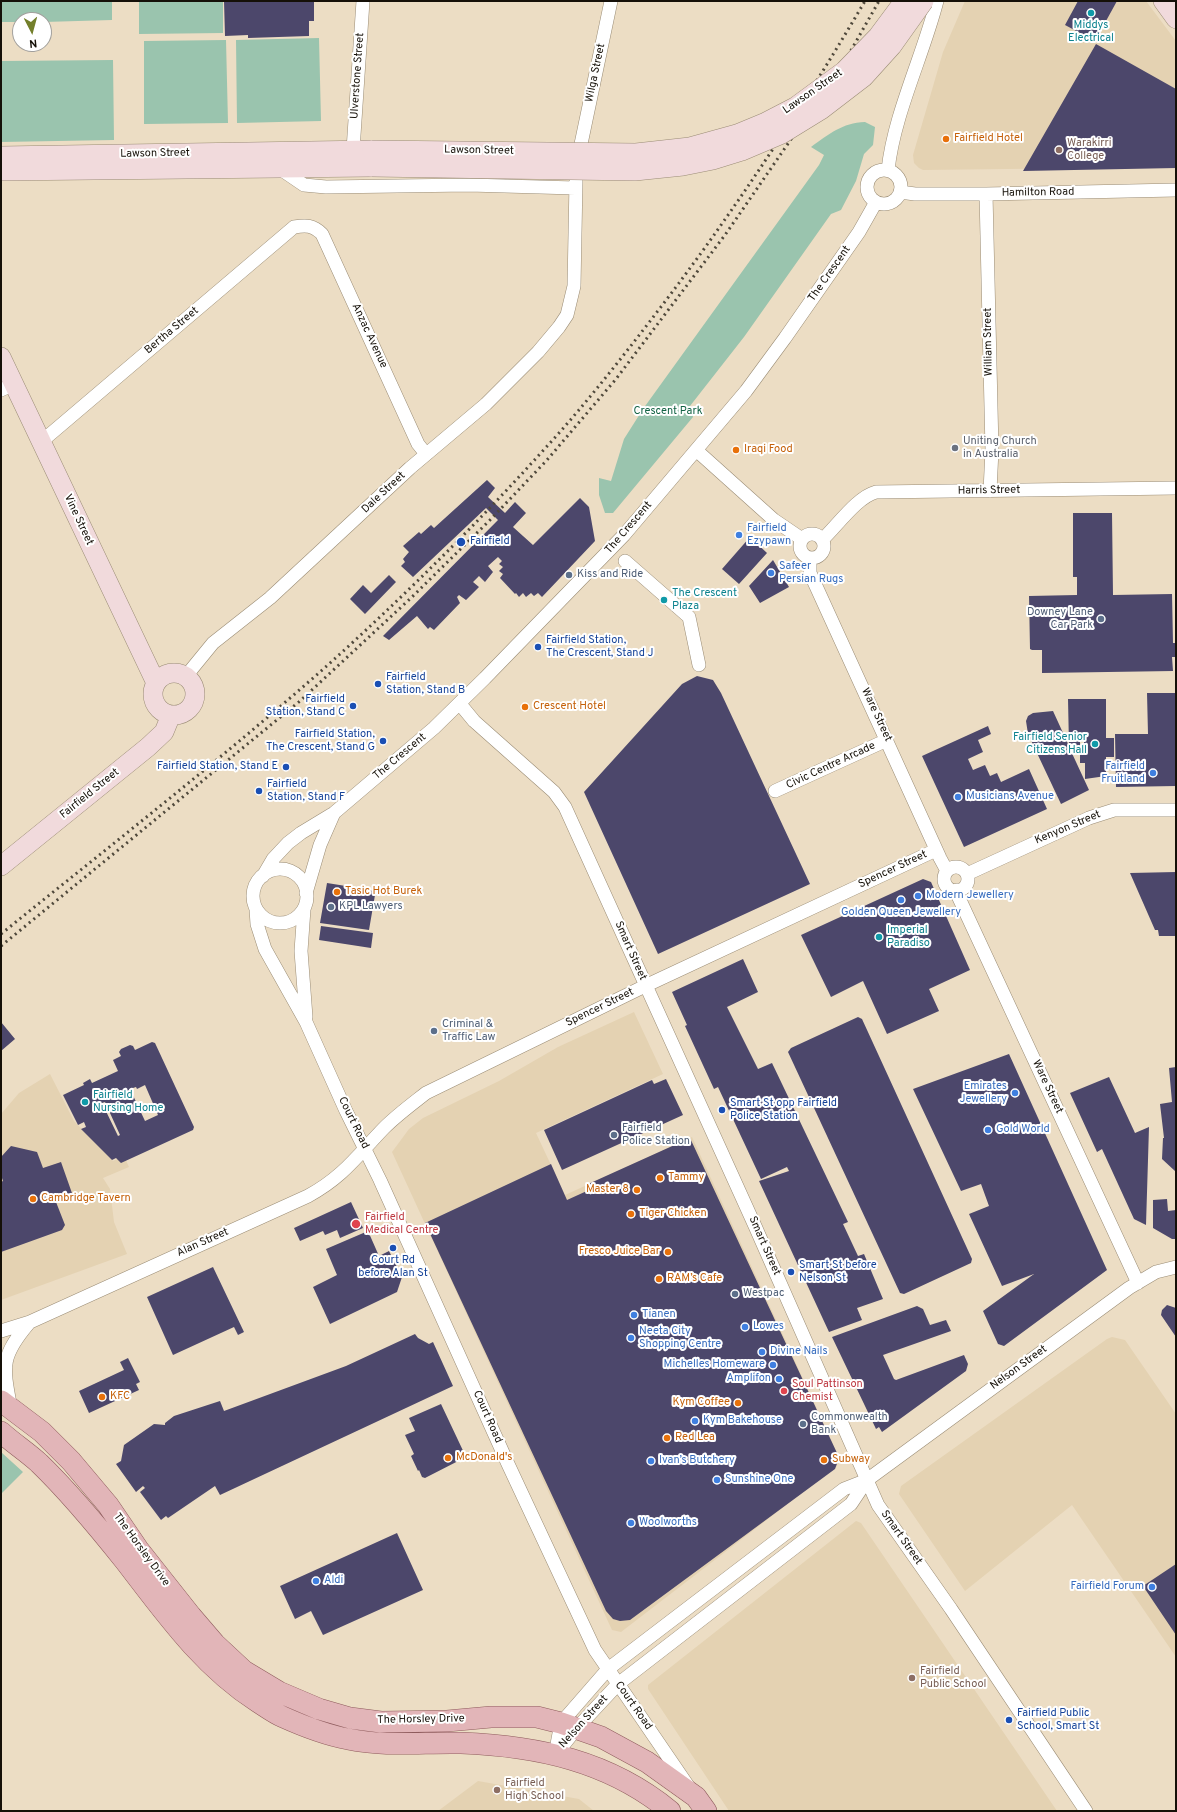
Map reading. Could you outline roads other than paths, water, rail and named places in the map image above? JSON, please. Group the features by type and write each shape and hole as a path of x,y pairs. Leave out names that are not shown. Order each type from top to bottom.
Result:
{"main road":[{"name":"Lawson Street","path":"1,171 279,168 372,159 636,153 690,147 737,134 766,122 795,107 844,71 878,36 904,1"},
{"name":"Lawson Street","path":"1,156 353,150 372,159 635,171 683,166 713,160 742,151 782,134 821,110 864,77 892,46 924,1"},
{"path":"1163,1 1176,19"},
{"name":"Vine Street","path":"1,356 7,387 42,442 156,683"},
{"path":"175,672 186,676 191,681 194,688 194,702 185,712 171,715 159,709 155,703 153,690 156,683 164,675 169,673 175,672"},
{"name":"Fairfield Street","path":"1,866 148,747 164,732 171,715"},
{"name":"The Horsley Drive","path":"6,1405 42,1432 71,1461 108,1504 138,1549 215,1644 244,1671 279,1692 319,1709 350,1718 381,1722 447,1721 491,1717 537,1717 569,1725 610,1742 647,1762 701,1804"},
{"name":"The Horsley Drive","path":"1,1432 38,1463 73,1499 125,1561 162,1610 197,1651 218,1672 241,1690 280,1716 310,1728 348,1739 382,1743 463,1744 526,1749 555,1755 589,1764 622,1780 653,1798 670,1811"}],"street":[{"name":"Ulverstone Street","path":"353,150 362,1"},
{"name":"Wilga Street","path":"581,144 611,1"},
{"path":"888,170 898,124 931,24 937,1"},
{"name":"Dale Street","path":"186,676 214,643 270,598 426,454 486,404 542,348 567,315 572,301 576,259 576,184 326,187 304,185 279,168"},
{"path":"888,170 897,176 900,181 900,192 898,197 888,203 883,204 876,202 869,195 867,190 869,179 877,172 888,170"},
{"name":"Hamilton Road","path":"900,192 915,194 986,194 1176,190"},
{"name":"William Street","path":"986,194 992,450 990,491"},
{"name":"The Crescent","path":"334,813 460,704 600,560 746,391 859,232 876,202"},
{"name":"Bertha Street","path":"42,442 294,227 305,225"},
{"name":"Anzac Avenue","path":"305,225 315,228 322,234 418,444 426,454"},
{"path":"696,450 774,520 802,539"},
{"name":"Harris Street","path":"822,540 858,502 870,494 882,492 1176,488"},
{"path":"815,535 822,540 824,545 820,555 815,558 810,558 803,554 800,547 802,539 806,536 815,535"},
{"name":"Ware Street","path":"810,558 810,573 936,850 947,871"},
{"path":"625,561 689,618 699,666"},
{"name":"Smart Street","path":"460,704 474,721 554,792 565,807 755,1226 854,1454 878,1505 951,1609 1086,1811"},
{"name":"Civic Centre Arcade","path":"775,791 887,740"},
{"name":"Kenyon Street","path":"967,874 1089,818 1114,810 1176,810"},
{"path":"334,813 320,846 306,893 304,909 292,920 276,923 261,916 256,909 253,896 254,889 273,859 288,843 301,833 334,813"},
{"name":"Spencer Street","path":"365,1149 404,1110 426,1093 645,986 936,850"},
{"path":"957,867 962,868 967,874 968,878 966,886 957,890 950,888 946,883 945,878 947,871 957,867"},
{"path":"263,876 278,870 293,873 300,878 306,893"},
{"name":"Ware Street","path":"957,890 959,898 1138,1283"},
{"name":"Court Road","path":"256,909 257,924 265,949 306,1022 595,1650 701,1804"},
{"name":"Court Road","path":"304,909 301,951 306,1022"},
{"name":"Alan Street","path":"1,1331 30,1322 308,1196 332,1182 365,1149"},
{"name":"Nelson Street","path":"555,1755 569,1725 608,1669 844,1488 867,1480 1138,1283 1156,1272 1176,1267"},
{"name":"Alan Street","path":"6,1405 4,1361 9,1347 30,1322"},
{"name":"Nelson Street","path":"569,1725 618,1684 851,1504 867,1480"}],"railway":[{"path":"1,934 208,767 289,699 383,614 489,509 598,387 683,278 764,162 816,82 865,1"},
{"path":"1,946 300,701 412,597 491,519 547,460 616,379 725,235 845,61 879,1"}],"place":[{"name":"Middys Electrical","path":"1091,13"},
{"name":"Fairfield Hotel","path":"946,139"},
{"name":"Warakirri College","path":"1059,150"},
{"name":"Uniting Church in Australia","path":"955,448"},
{"name":"Iraqi Food","path":"736,450"},
{"name":"Fairfield Ezypawn","path":"739,535"},
{"name":"Fairfield","path":"461,542"},
{"name":"Safeer Persian Rugs","path":"771,573"},
{"name":"Kiss and Ride","path":"569,575"},
{"name":"The Crescent Plaza","path":"664,600"},
{"name":"Downey Lane Car Park","path":"1101,619"},
{"name":"Fairfield Station, The Crescent, Stand J","path":"538,647"},
{"name":"Fairfield Station, Stand B","path":"378,684"},
{"name":"Fairfield Station, Stand C","path":"353,706"},
{"name":"Crescent Hotel","path":"525,707"},
{"name":"Fairfield Station, The Crescent, Stand G","path":"383,741"},
{"name":"Fairfield Senior Citizens Hall","path":"1095,744"},
{"name":"Fairfield Station, Stand E","path":"286,767"},
{"name":"Fairfield Fruitland","path":"1153,773"},
{"name":"Fairfield Station, Stand F","path":"259,791"},
{"name":"Musicians Avenue","path":"958,797"},
{"name":"Tasic Hot Burek","path":"337,892"},
{"name":"Modern Jewellery","path":"918,896"},
{"name":"Golden Queen Jewellery","path":"901,900"},
{"name":"KPL Lawyers","path":"331,907"},
{"name":"Imperial Paradiso","path":"879,937"},
{"name":"Criminal & Traffic Law","path":"434,1031"},
{"name":"Emirates Jewellery","path":"1015,1093"},
{"name":"Fairfield Nursing Home","path":"85,1102"},
{"name":"Smart St opp Fairfield Police Station","path":"722,1110"},
{"name":"Gold World","path":"988,1130"},
{"name":"Fairfield Police Station","path":"614,1135"},
{"name":"Tammy","path":"660,1178"},
{"name":"Master 8","path":"637,1190"},
{"name":"Cambridge Tavern","path":"33,1199"},
{"name":"Tiger Chicken","path":"631,1214"},
{"name":"Fairfield Medical Centre","path":"356,1224"},
{"name":"Court Rd before Alan St","path":"393,1248"},
{"name":"Fresco Juice Bar","path":"668,1252"},
{"name":"Smart St before Nelson St","path":"791,1272"},
{"name":"RAM’s Cafe","path":"659,1279"},
{"name":"Westpac","path":"735,1294"},
{"name":"Tianen","path":"634,1315"},
{"name":"Lowes","path":"745,1327"},
{"name":"Neeta City Shopping Centre","path":"631,1338"},
{"name":"Divine Nails","path":"762,1352"},
{"name":"Michelles Homeware","path":"773,1365"},
{"name":"Amplifon","path":"779,1379"},
{"name":"Soul Pattinson Chemist","path":"784,1391"},
{"name":"KFC","path":"102,1397"},
{"name":"Kym Coffee","path":"738,1403"},
{"name":"Kym Bakehouse","path":"695,1421"},
{"name":"Commonwealth Bank","path":"803,1424"},
{"name":"Red Lea","path":"667,1438"},
{"name":"McDonald's","path":"448,1458"},
{"name":"Subway","path":"824,1460"},
{"name":"Ivan’s Butchery","path":"651,1461"},
{"name":"Sunshine One","path":"717,1480"},
{"name":"Woolworths","path":"631,1523"},
{"name":"Aldi","path":"316,1581"},
{"name":"Fairfield Forum","path":"1152,1587"},
{"name":"Fairfield Public School","path":"912,1678"},
{"name":"Fairfield Public School, Smart St","path":"1009,1720"},
{"name":"Fairfield High School","path":"497,1790"}],"park label":[{"name":"Crescent Park","path":"668,412"}]}
